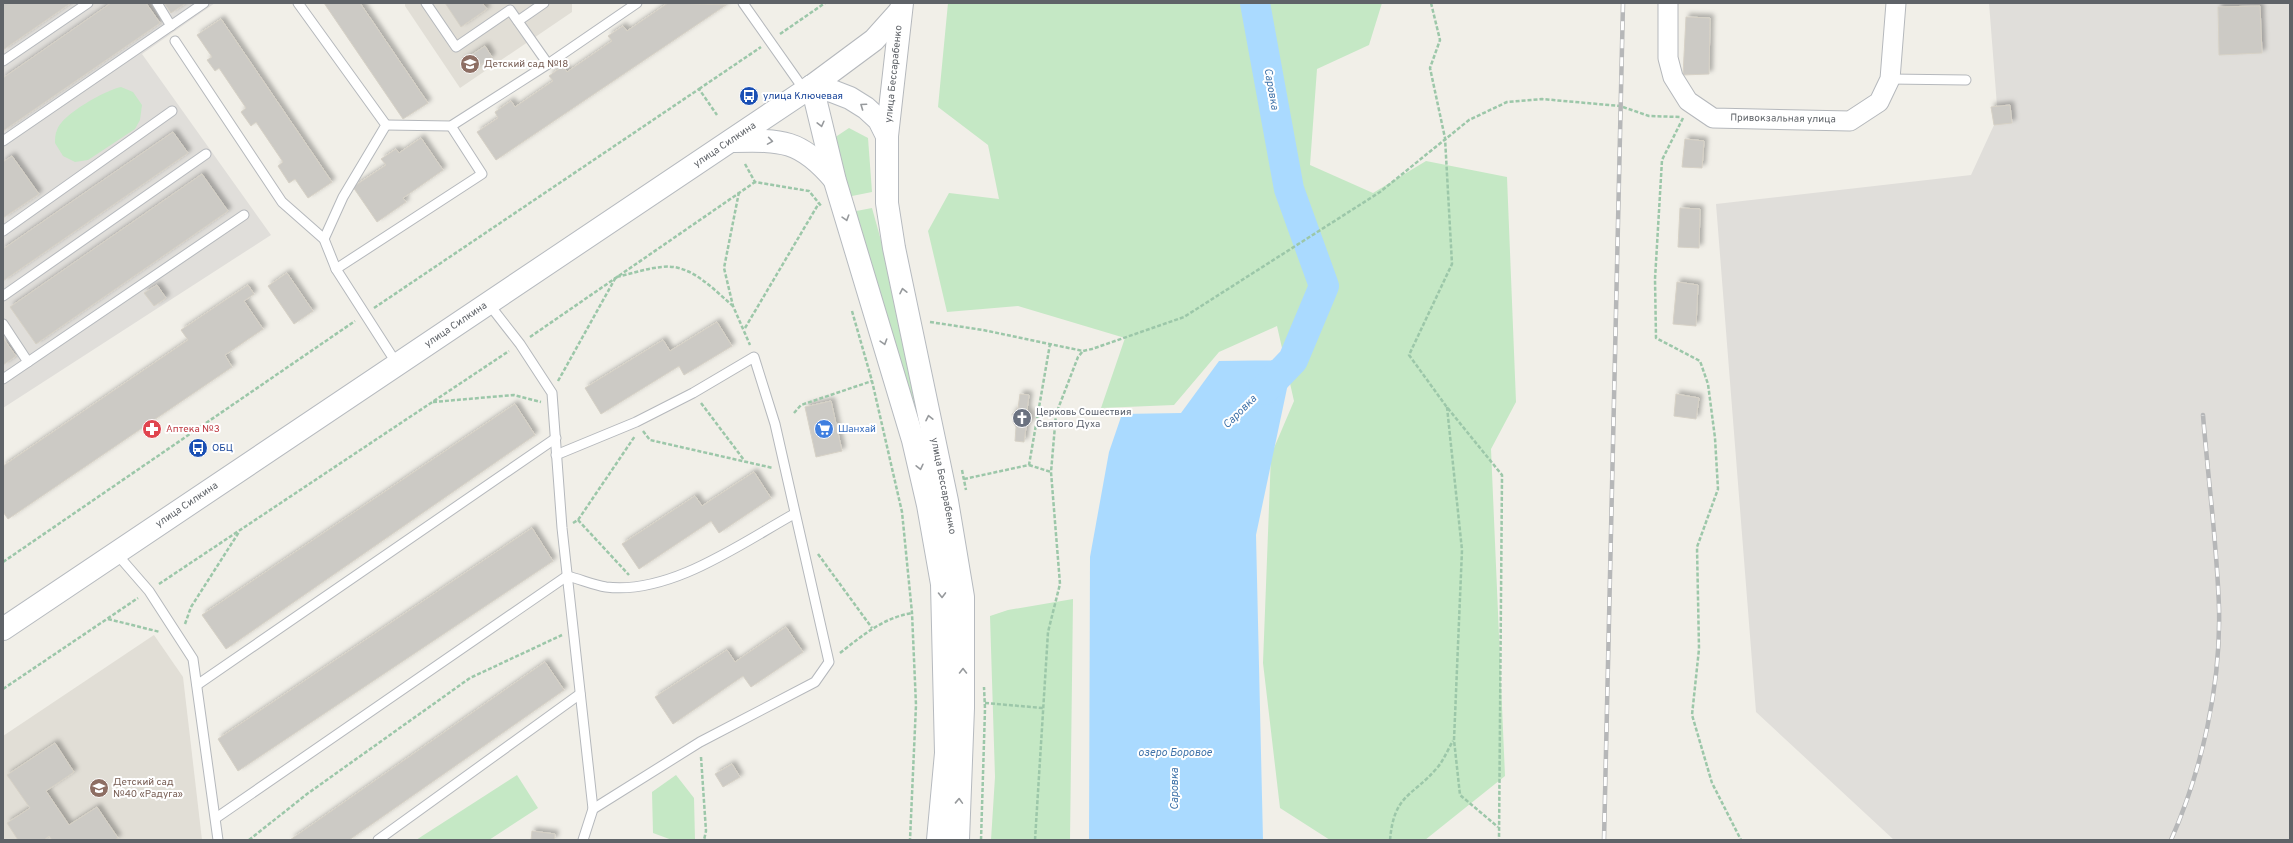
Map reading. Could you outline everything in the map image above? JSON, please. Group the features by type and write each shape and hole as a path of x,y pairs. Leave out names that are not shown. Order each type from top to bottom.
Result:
{"main road":[{"name":"улица Силкина","path":"3,629 808,89 874,40 901,7"},
{"name":"улица Бессарабенко","path":"901,7 887,136 887,203 894,248 947,501 963,597 963,708 958,840"},
{"name":"улица Бессарабенко","path":"887,136 879,120 866,108 832,91 808,89 914,440 928,505 942,584 946,753 938,840"},
{"name":"улица Бессарабенко","path":"731,141 763,140 794,145 818,161 835,181"}],"street":[{"path":"1668,3 1668,58 1672,77 1688,101 1713,118"},
{"name":"Привокзальная улица","path":"1713,118 1850,121 1879,102 1890,79 1896,20 1896,3"}],"lane":[{"path":"3,61 88,3"},
{"path":"157,3 171,26"},
{"path":"3,141 204,3"},
{"path":"298,3 386,125"},
{"path":"426,3 456,47 510,10 548,64"},
{"path":"518,21 544,3"},
{"path":"386,125 451,126 548,64 637,3"},
{"path":"743,3 808,89"},
{"path":"175,41 282,202 324,239 336,269 397,364"},
{"path":"1890,79 1966,80"},
{"path":"3,231 172,111"},
{"path":"324,239 343,197 386,125"},
{"path":"336,269 482,174 451,126"},
{"path":"3,296 206,154"},
{"path":"3,379 244,215"},
{"path":"488,303 520,344 552,393 562,528 593,809 583,840"},
{"path":"3,324 28,362"},
{"path":"556,455 638,425 754,357 775,424 794,514 829,662 815,682 700,742 593,809"},
{"path":"197,685 556,438"},
{"path":"216,818 567,576 605,586 641,587 682,576 794,514"},
{"path":"116,553 149,591 194,659 218,840"},
{"path":"378,840 580,694"}],"path":[{"path":"1431,3 1440,40 1430,68 1444,138 1452,264 1409,354 1446,406 1502,476 1499,840"},
{"path":"929,322 984,330 1083,351 1184,317 1380,192 1444,138 1469,120 1507,102 1542,99 1620,106 1649,116 1713,118"},
{"path":"1683,117 1662,160 1655,280 1656,338 1700,361 1708,384 1716,438 1718,488 1697,547 1699,649 1692,714 1712,783 1741,840"},
{"path":"745,164 755,182"},
{"path":"3,689 520,344 755,182 809,191 825,210"},
{"path":"739,192 724,268 734,306 744,328 754,357"},
{"path":"744,328 819,203"},
{"path":"552,393 616,277 662,266 678,267 694,274 734,306"},
{"path":"851,307 872,381 902,512 912,613 916,705 910,840"},
{"path":"1029,465 1050,344"},
{"path":"1035,840 1048,632 1060,584 1051,472 1056,414 1078,357 1083,351"},
{"path":"794,413 801,405 872,381"},
{"path":"693,393 744,460"},
{"path":"433,402 514,395 552,405"},
{"path":"1446,406 1462,550 1454,740 1460,795 1498,827"},
{"path":"562,528 578,520 638,425 650,440 744,460 785,472"},
{"path":"964,479 1029,465 1051,472"},
{"path":"578,520 641,587"},
{"path":"108,619 179,638 191,607 240,530"},
{"path":"814,548 872,628"},
{"path":"829,662 872,628 898,616 912,613"},
{"path":"249,840 307,794 470,678 573,630"},
{"path":"985,703 1043,708"},
{"path":"1390,840 1391,826 1401,800 1438,767 1454,740"},
{"path":"700,742 706,831 704,840"}],"shaded area":[{"path":"3,3 215,3 142,54 271,235 3,408"},
{"name":"Детский сад №18","path":"405,3 572,3 572,12 460,88 405,6"},
{"path":"1989,3 2290,3 2290,840 1894,840 1756,712 1716,204 1971,175 1994,125 1991,107 1997,106"},
{"name":"Детский сад №40 «Радуга»","path":"154,635 183,677 202,840 3,840 3,736"}],"green space":[{"path":"948,3 1382,3 1369,45 1317,69 1310,165 1373,193 1426,161 1507,177 1516,402 1491,449 1505,776 1425,840 1330,840 1280,808 1263,663 1271,455 1294,401 1277,326 1219,352 1174,405 1101,408 1125,338 1018,306 947,312 928,231 949,193 999,199 988,145 938,107"},
{"path":"121,87 133,92 142,105 140,120 135,129 88,160 75,162 63,156 55,143 56,133 61,124 75,110 105,93"},
{"path":"849,128 868,138 872,192 847,197 834,138"},
{"path":"872,208 892,280 941,496 851,212"},
{"path":"1073,599 1070,840 991,840 995,777 990,616 1008,610"},
{"path":"517,775 538,808 489,840 416,840"},
{"path":"676,775 694,798 695,840 672,840 653,833 652,792"}],"water":[{"name":"озеро Боровое","path":"1293,360 1256,535 1263,840 1089,840 1090,557 1109,452 1122,414 1181,413 1219,361"}],"building":[{"path":"3,3 71,3 3,50"},
{"path":"111,3 146,3 160,23 3,131 3,78"},
{"path":"164,3 186,3 171,13"},
{"path":"324,3 360,3 428,103 403,119"},
{"path":"445,3 482,3 487,9 461,27"},
{"path":"668,3 726,5 496,160 477,132 498,118 495,112 511,101 515,107 553,81 549,76 563,66 567,72 612,41 608,36 623,26 627,31"},
{"path":"2260,6 2262,53 2219,55 2218,7"},
{"path":"1686,17 1710,18 1709,74 1683,75"},
{"path":"221,19 332,182 308,198 295,179 289,183 278,166 283,162 256,122 251,126 241,112 246,108 219,68 215,71 207,60 212,57 197,35"},
{"path":"485,46 492,57 468,73 461,62"},
{"path":"2010,105 2012,123 1994,125 1991,107"},
{"path":"173,132 188,153 3,281 3,249"},
{"path":"421,138 443,170 403,198 406,202 377,222 353,187 386,165 381,159 396,149 399,153"},
{"path":"1685,139 1704,141 1702,168 1682,167"},
{"path":"12,156 39,194 3,218 3,162"},
{"path":"202,174 228,211 36,344 10,307"},
{"path":"1680,208 1700,209 1699,248 1678,247"},
{"path":"287,273 313,311 294,324 268,286"},
{"path":"1677,282 1698,285 1696,326 1673,324"},
{"path":"157,285 166,298 154,306 144,293"},
{"path":"248,285 254,294 244,301 263,329 225,355 232,367 8,519 3,512 3,466 188,340 181,330"},
{"path":"717,322 732,346 684,375 679,366 601,414 585,388 663,340 670,351"},
{"path":"3,338 16,356 3,365"},
{"name":"Церковь Сошествия Святого Духа","path":"1020,394 1029,395 1027,410 1031,415 1031,422 1026,427 1024,442 1015,441 1016,427 1013,422 1012,414 1018,408"},
{"path":"1676,394 1699,398 1696,419 1674,416"},
{"name":"Шанхай","path":"831,401 842,451 816,457 805,407"},
{"path":"515,404 535,435 226,649 202,615"},
{"path":"754,472 771,498 719,533 711,521 639,569 622,544 695,496 702,506"},
{"path":"532,528 553,561 238,771 218,739"},
{"path":"786,627 803,652 751,687 743,676 673,724 655,697 727,650 735,662"},
{"path":"545,662 564,690 349,840 290,840"},
{"path":"55,743 74,772 46,791 69,825 97,807 118,838 115,840 52,840 49,836 44,840 18,840 7,823 30,808 7,775"},
{"path":"732,764 740,777 723,787 715,774"},
{"path":"532,831 555,834 554,840 531,840"}],"waterway":[{"name":"Саровка","path":"1255,3 1289,189 1324,286 1293,360 1264,390"}],"railway":[{"path":"1604,840 1623,3"},
{"path":"2171,840 2192,785 2200,756 2213,697 2217,667 2219,637 2218,584 2203,415"}],"place":[{"name":"Детский сад №18","path":"470,64"},
{"name":"улица Ключевая","path":"749,96"},
{"name":"Церковь Сошествия Святого Духа","path":"1022,418"},
{"name":"Аптека №3","path":"152,429"},
{"name":"Шанхай","path":"824,429"},
{"name":"ОБЦ","path":"198,448"},
{"name":"Детский сад №40 «Радуга»","path":"99,788"}]}
